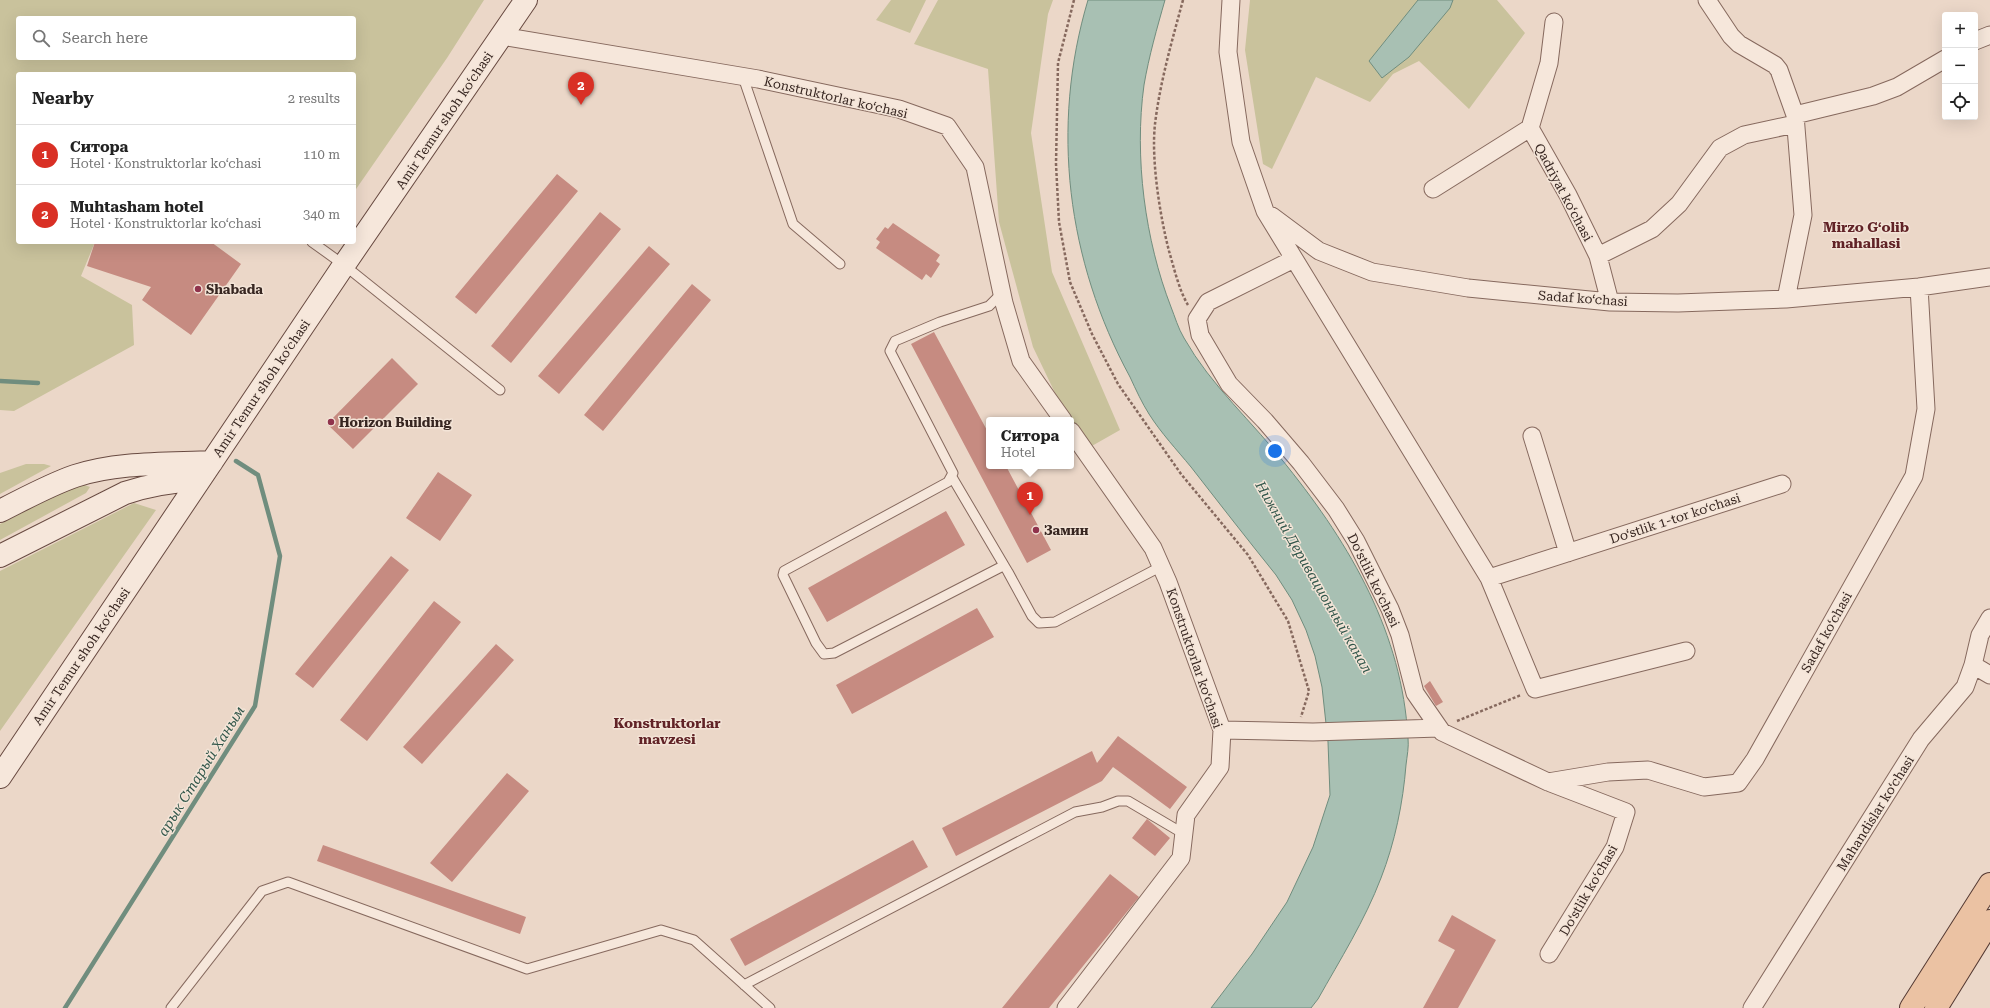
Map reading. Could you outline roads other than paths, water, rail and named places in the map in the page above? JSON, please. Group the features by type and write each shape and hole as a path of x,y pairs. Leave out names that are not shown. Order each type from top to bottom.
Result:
{"main road":[{"name":"Amir Temur shoh ko‘chasi","path":"0,777 344,265 526,0"},
{"path":"0,511 44,489 76,476 126,467 212,462"},
{"path":"0,556 125,493 143,487 180,481 199,480"},
{"path":"1911,1008 1990,884"},
{"path":"1936,1008 1990,921"}],"street":[{"path":"1231,0 1228,52 1240,142 1265,211 1489,578 1535,689 1686,651"},
{"path":"1707,0 1731,36 1739,44 1775,65 1779,70 1795,119 1803,215 1786,299"},
{"name":"Qadriyat ko‘chasi","path":"1433,189 1530,128 1549,63 1554,22"},
{"path":"1978,40 1990,35"},
{"name":"Konstruktorlar ko‘chasi","path":"501,36 743,77 899,108 947,126 975,167 1002,293 1021,361 1061,417"},
{"name":"Qadriyat ko‘chasi","path":"1598,256 1652,229 1679,204 1720,148 1744,135 1873,96 1897,87 1942,61"},
{"name":"Qadriyat ko‘chasi","path":"1530,128 1568,196 1598,256 1610,302"},
{"name":"Sadaf ko‘chasi","path":"1265,211 1319,251 1372,272 1468,288 1610,302 1678,303 1786,299 1919,288 1990,277"},
{"name":"Do‘stlik ko‘chasi","path":"1294,259 1208,302 1197,319 1200,335 1229,384 1265,420 1301,463 1336,509 1356,541 1390,609 1400,635 1415,693 1442,732 1548,782 1626,812 1615,847 1550,954"},
{"name":"Sadaf ko‘chasi","path":"1548,782 1608,772 1648,770 1704,787 1738,783 1755,759 1914,476 1926,409 1919,288"},
{"name":"Konstruktorlar ko‘chasi","path":"1066,1008 1181,858 1186,815 1220,767 1222,730 1162,566 1153,548 1074,435"},
{"path":"1532,436 1568,553"},
{"name":"Do‘stlik 1-tor ko‘chasi","path":"1489,578 1782,484"},
{"name":"Mahandislar ko‘chasi","path":"1752,1008 1921,739 1965,687 1973,665 1980,635 1990,618"},
{"path":"1973,665 1990,675"},
{"path":"1222,730 1304,732 1439,728"}],"lane":[{"path":"743,77 793,224 840,264"},
{"path":"315,244 344,265 500,390"},
{"path":"1002,293 989,306 940,322 895,340 890,351 953,473 952,477 1032,616 1039,623 1054,622 1162,566"},
{"path":"952,477 948,482 784,572 783,575 816,643 824,654 834,653 993,570 1005,567"},
{"path":"744,985 1075,812 1102,807 1118,801 1128,801 1184,834"},
{"path":"171,1008 262,891 288,882 527,969 661,930 694,940 770,1008"}],"water":[{"name":"Нижний Деривационный канал","path":"1088,0 1165,0 1144,85 1140,141 1141,169 1148,226 1154,254 1171,307 1184,338 1207,372 1219,388 1287,466 1332,527 1352,560 1369,593 1384,627 1396,662 1404,699 1408,738 1403,794 1398,822 1386,864 1368,909 1335,970 1311,1008 1211,1008 1252,954 1287,902 1313,847 1330,795 1328,742 1322,687 1315,656 1306,630 1292,600 1276,575 1164,435 1149,414 1109,333 1092,287 1079,240 1071,193 1068,145 1070,96 1076,48"},
{"path":"1418,0 1453,0 1450,8 1409,57 1382,78 1369,61"}],"waterway":[{"name":"арык Старый Ханым","path":"0,381 38,383"},
{"name":"арык Старый Ханым","path":"65,1008 255,706 280,556 258,475 236,461"}],"place":[{"name":"Muhtasham hotel","path":"581,105"},
{"name":"Shabada","path":"198,289"},
{"name":"Horizon Building","path":"331,422"},
{"name":"Ситора","path":"1030,515"},
{"name":"Замин","path":"1036,530"}],"district":[{"name":"Mirzo Gʻolib mahallasi","path":"1866,236"},
{"name":"Konstruktorlar mavzesi","path":"667,732"}]}
